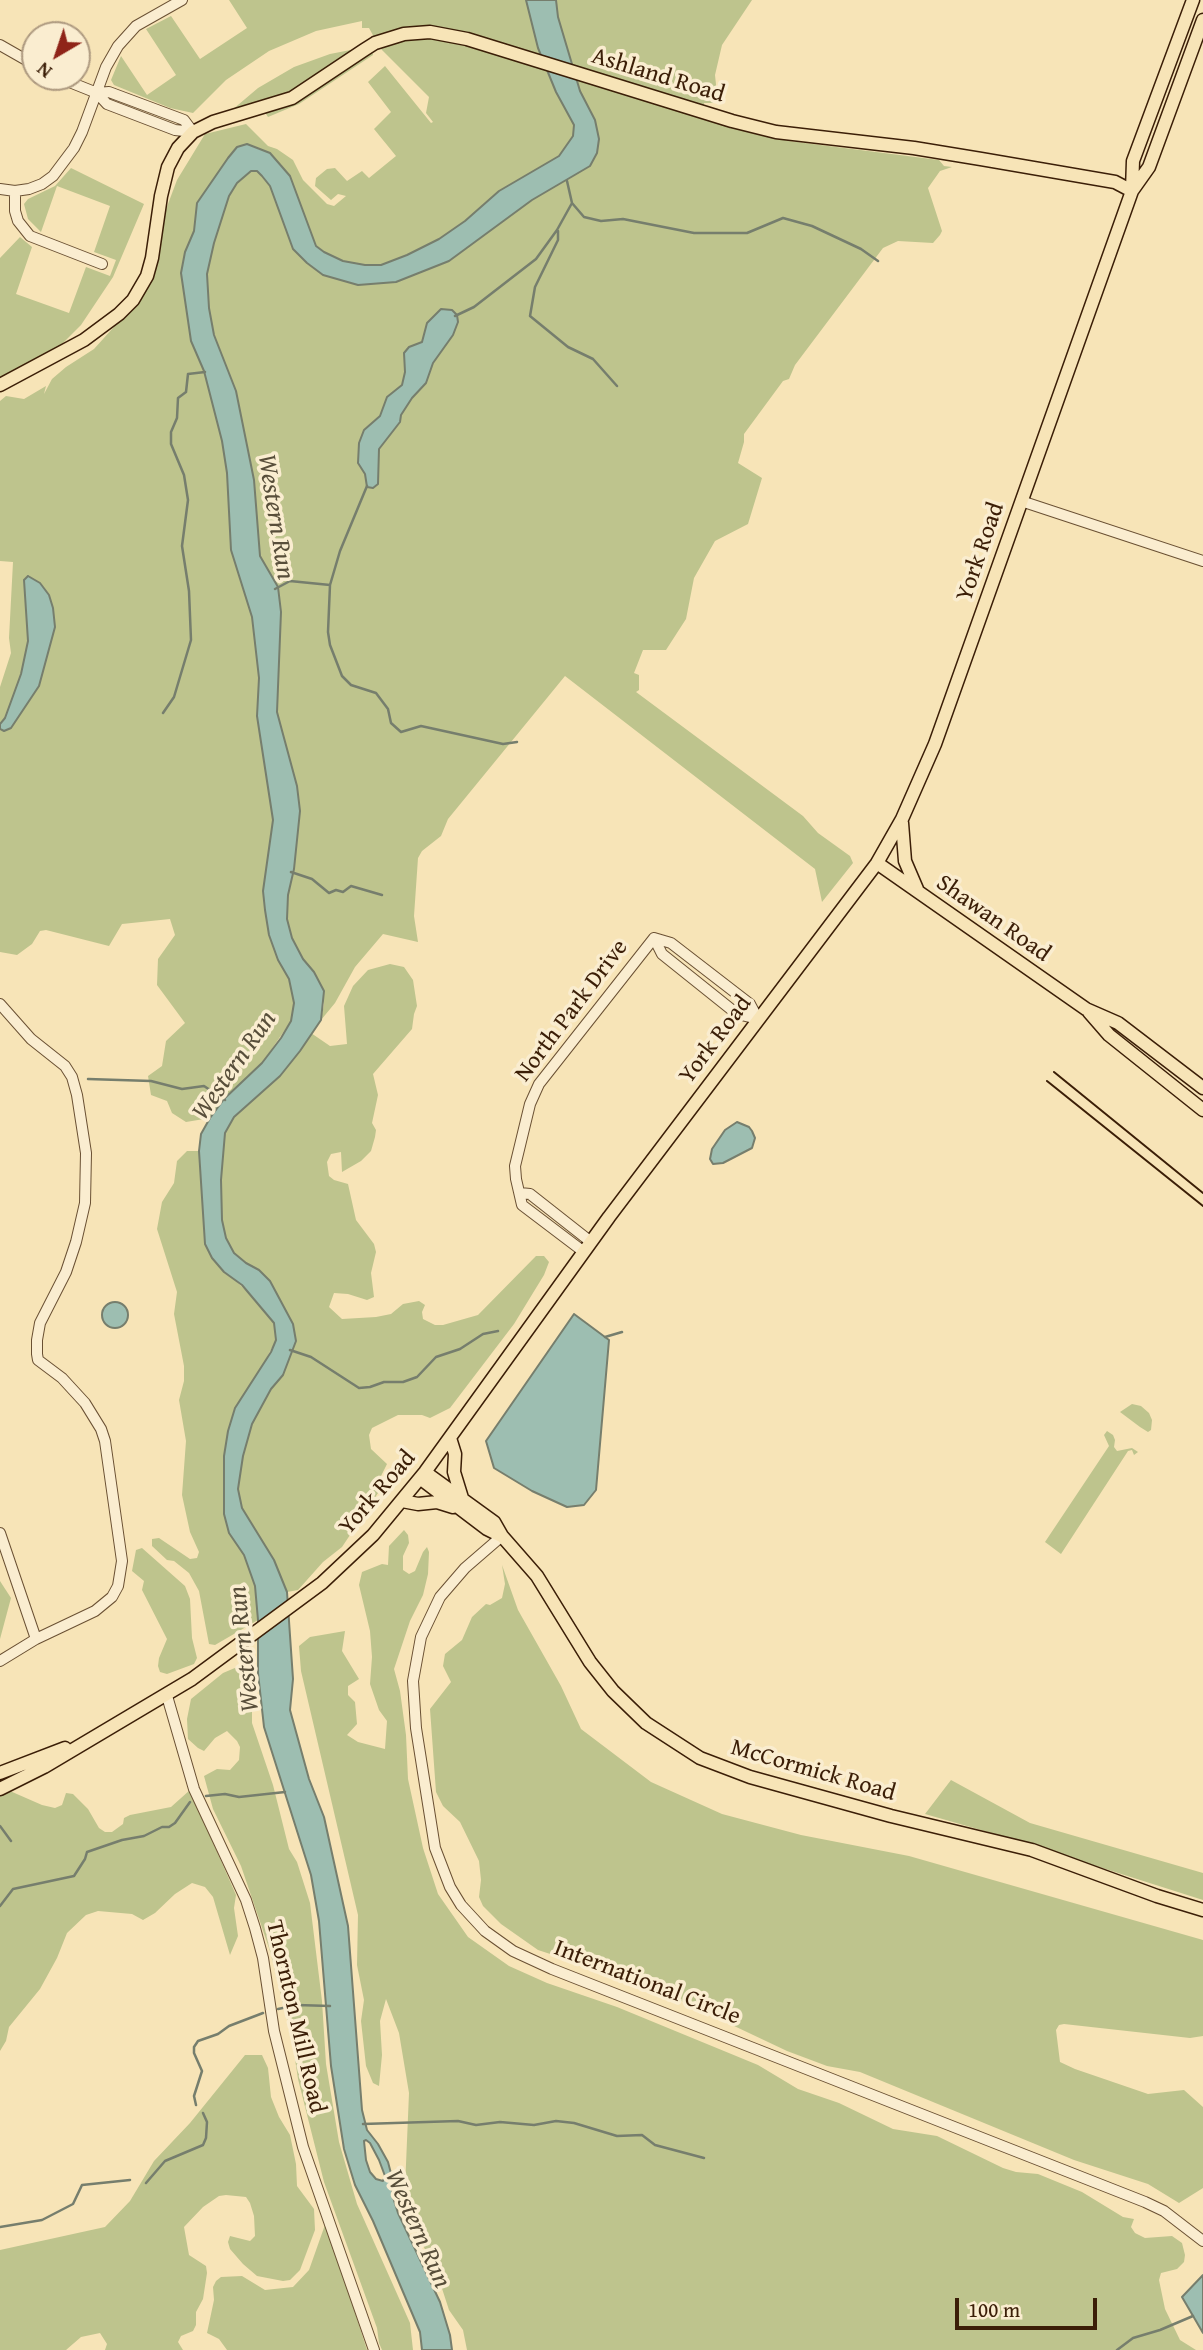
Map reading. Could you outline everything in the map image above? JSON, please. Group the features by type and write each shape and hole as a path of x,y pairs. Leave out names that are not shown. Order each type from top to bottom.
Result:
{"main road":[{"name":"York Road","path":"1132,191 1133,161 1193,0"},
{"name":"York Road","path":"1,1788 44,1768 167,1696 298,1602 344,1563 423,1476 587,1247 877,863 902,819 949,706 1132,191 1149,167 1203,20"},
{"name":"Ashland Road","path":"193,132 227,117 292,98 364,50 395,36 416,33 447,34 776,132 899,146 981,159 1115,182 1132,191"},
{"path":"0,385 94,334 133,300 147,276 152,258 167,167 178,148 193,132"},
{"path":"902,819 905,861 919,892"},
{"name":"Shawan Road","path":"877,863 1086,1009 1118,1023 1203,1088"},
{"name":"Shawan Road","path":"1086,1009 1109,1035 1203,1110"},
{"path":"402,1501 418,1504 461,1504 454,1472 456,1454 450,1438"},
{"name":"McCormick Road","path":"423,1476 461,1504 487,1529 502,1536 537,1576 584,1654 613,1691 665,1737 700,1758 750,1777 891,1816 1032,1850 1203,1910"},
{"name":"York Road","path":"0,1773 85,1742"}],"street":[{"path":"0,189 15,191 43,184 64,163 82,132 111,56 126,35 150,16 182,0"},
{"path":"0,45 21,57"},
{"path":"91,91 107,104 175,130 193,132"},
{"path":"15,191 18,221 30,236 102,264"},
{"path":"1021,501 1203,561"},
{"name":"North Park Drive","path":"653,938 662,954 737,1014 758,1019"},
{"name":"North Park Drive","path":"653,938 671,943 750,1004 758,1019"},
{"name":"North Park Drive","path":"587,1247 530,1194 520,1193 515,1166 536,1089 653,938"},
{"path":"0,1004 31,1039 65,1066 72,1077 77,1095 86,1153 85,1203 66,1272 40,1323 37,1354 38,1360 62,1378 85,1403 101,1429 122,1561 118,1586 104,1605 36,1639 0,1661"},
{"path":"0,1533 36,1639"},
{"name":"International Circle","path":"502,1536 465,1568 440,1597 421,1637 413,1681 416,1728 435,1849 450,1887 461,1905 485,1931 513,1951 552,1969 1145,2202 1164,2211 1203,2241"},
{"name":"Thornton Mill Road","path":"167,1696 194,1789 246,1900 255,1928 263,1958 274,2031 303,2147 374,2350"}],"green space":[{"path":"229,0 752,0 722,45 715,75 718,103 704,103 703,118 789,141 939,160 944,166 952,167 940,171 928,188 942,231 940,235 933,243 898,241 883,248 795,365 789,379 783,381 744,434 738,463 762,478 748,524 715,541 694,578 686,619 666,650 643,650 634,673 639,675 639,690 636,692 803,816 818,833 850,856 853,863 822,902 815,869 565,676 448,819 441,836 422,851 418,858 414,916 418,942 383,934 355,967 335,1003 321,1020 324,1004 314,972 303,959 292,938 287,919 289,888 264,891 269,935 278,960 289,979 294,1003 291,1021 262,1063 224,1099 210,1118 186,1122 172,1113 167,1101 151,1095 148,1076 162,1066 166,1041 185,1023 157,985 158,959 175,935 170,919 122,924 109,946 46,930 40,931 32,944 17,955 0,952 0,687 11,653 9,638 13,562 0,561 0,401 6,396 24,399 46,386 44,394 52,379 94,349 122,318 129,308 177,180 205,134 246,124 268,146 293,160 303,180 327,204 334,206 346,196 338,194 331,200 315,186 316,178 327,169 335,168 347,181 362,171 369,178 396,156 374,129 391,112 368,82 385,66 431,123 433,122 426,113 429,97 380,48 369,28 362,28 362,21 316,31 269,51 226,80 193,113 170,108 114,85 111,80 121,56 147,95 176,75 146,29 171,16 200,59 247,28"},
{"path":"371,46 373,55 299,104 268,117 261,106 225,116 258,88 294,67 330,54"},
{"path":"71,168 144,204 113,277 81,325 56,350 0,380 0,258 20,237 32,247 16,294 69,313 86,267 110,276 116,260 94,252 110,206 57,186 41,232 28,219 24,204 28,199 55,186"},
{"path":"390,964 404,967 413,980 417,1006 412,1029 373,1074 378,1095 372,1123 376,1130 371,1151 361,1161 342,1172 341,1152 331,1154 327,1162 329,1176 348,1184 356,1220 374,1244 376,1252 371,1273 374,1297 367,1300 334,1293 329,1307 342,1319 376,1317 391,1314 403,1304 419,1301 425,1305 423,1319 435,1325 443,1325 478,1315 536,1256 544,1256 549,1262 514,1324 450,1408 430,1418 422,1415 398,1415 372,1428 369,1435 371,1449 387,1464 380,1478 378,1493 342,1547 323,1562 298,1590 287,1592 274,1560 242,1508 238,1489 252,1424 271,1389 283,1375 293,1324 270,1281 234,1253 226,1238 222,1220 222,1151 225,1133 234,1117 280,1076 311,1033 330,1046 347,1044 344,1006 353,986 368,970"},
{"path":"187,1151 199,1151 206,1244 212,1258 260,1304 274,1323 276,1340 228,1431 224,1456 223,1487 229,1533 244,1555 255,1586 258,1620 215,1645 209,1644 199,1591 189,1573 174,1561 167,1560 152,1546 152,1539 159,1538 190,1559 197,1558 199,1552 190,1532 182,1495 186,1441 179,1400 184,1381 184,1366 174,1314 177,1292 157,1229 162,1202 174,1183 177,1161"},
{"path":"1132,1404 1141,1406 1149,1413 1152,1420 1151,1430 1148,1432 1120,1412"},
{"path":"1107,1431 1113,1435 1117,1451 1132,1448 1138,1452 1134,1455 1132,1450 1128,1451 1061,1554 1045,1542 1109,1446 1104,1435"},
{"path":"404,1530 409,1543 403,1556 403,1570 409,1574 415,1571 427,1547 429,1552 423,1595 410,1621 394,1669 406,1735 408,1779 423,1848 438,1894 468,1937 509,1966 758,2065 798,2089 839,2103 893,2129 937,2136 1003,2168 1038,2174 1082,2192 1123,2217 1134,2219 1131,2227 1135,2233 1145,2238 1172,2236 1182,2243 1185,2255 1184,2262 1177,2269 1161,2273 1159,2280 1165,2309 1180,2340 1196,2350 467,2350 463,2330 449,2310 435,2267 417,2235 405,2188 409,2093 399,2033 386,1999 380,2021 382,2055 379,2086 373,2083 366,2066 361,2021 364,2000 357,1965 358,1915 301,1671 299,1646 310,1637 345,1631 342,1651 359,1679 348,1686 348,1695 355,1702 357,1724 347,1735 358,1742 385,1749 387,1721 379,1710 370,1684 370,1631 359,1585 362,1572 382,1564 388,1565 389,1546"},
{"path":"142,1548 185,1586 190,1599 192,1638 197,1658 194,1664 167,1674 160,1672 158,1666 167,1639 142,1590 144,1581 132,1571 136,1550"},
{"path":"502,1565 518,1610 561,1686 581,1729 651,1782 722,1814 801,1835 909,1856 1203,1940 1203,2036 1190,2038 1064,2024 1059,2025 1056,2030 1060,2062 1148,2094 1184,2090 1203,2107 1203,2188 1179,2203 1148,2184 1074,2160 860,2072 827,2066 787,2051 637,1980 538,1950 501,1924 483,1906 479,1897 479,1861 460,1822 443,1806 436,1792 430,1709 451,1682 443,1666 445,1654 462,1640 472,1617 486,1604 490,1605 502,1598 505,1584"},
{"path":"0,1581 11,1598 0,1639"},
{"path":"249,1662 256,1682 252,1723 273,1785 289,1849 297,1862 310,1903 322,2001 326,2064 339,2142 357,2204 410,2323 413,2350 382,2350 379,2343 377,2328 324,2182 270,1951 241,1866 213,1809 204,1776 217,1769 230,1770 239,1760 240,1747 227,1731 215,1738 204,1751 188,1739 187,1719 191,1699 223,1673"},
{"path":"951,1780 1030,1823 1203,1873 1203,1900 925,1814"},
{"path":"190,1790 236,1895 234,1908 238,1936 230,1955 213,1897 205,1887 192,1883 143,1920 132,1914 98,1911 86,1915 67,1933 40,1989 9,2027 6,2041 0,2051 0,1796 10,1791 55,1808 62,1805 66,1793 73,1794 88,1809 99,1828 112,1832 123,1824 124,1818 171,1807"},
{"path":"245,2055 262,2055 268,2068 271,2097 290,2135 297,2186 314,2209 315,2230 300,2270 290,2280 283,2281 257,2276 243,2264 230,2249 228,2242 230,2236 250,2241 255,2236 250,2203 246,2197 219,2196 203,2207 184,2227 189,2255 206,2266 207,2273 203,2299 196,2312 196,2325 193,2331 181,2336 178,2342 183,2350 105,2350 107,2344 100,2333 81,2337 66,2350 0,2350 0,2250 105,2227 130,2201 154,2161 190,2123"},
{"path":"326,2222 367,2350 227,2350 219,2339 207,2333 216,2281 221,2277 242,2276 265,2290 293,2287 309,2270"}],"shaded area":[{"path":"526,0 556,0 558,17 580,91 595,120 599,139 597,153 590,166 532,200 449,261 396,282 358,285 323,275 293,249 270,186 257,171 251,171 237,183 229,196 207,274 214,335 236,391 254,480 260,556 278,587 281,612 277,712 297,786 300,811 287,919 292,938 324,991 321,1020 300,1051 280,1076 234,1117 225,1133 221,1180 222,1220 226,1238 234,1253 270,1281 293,1324 296,1341 283,1375 271,1389 252,1424 238,1489 242,1508 274,1560 287,1592 293,1679 290,1710 309,1779 324,1817 348,1926 362,2110 367,2130 388,2162 393,2181 392,2194 398,2213 440,2302 450,2335 452,2350 422,2350 420,2332 355,2185 344,2149 331,2066 319,1921 311,1875 264,1727 258,1673 255,1586 244,1555 229,1533 224,1514 224,1456 228,1431 235,1408 276,1340 274,1323 242,1285 224,1272 205,1244 199,1151 201,1134 224,1099 262,1063 281,1038 291,1021 294,1003 289,979 278,960 269,935 265,910 263,891 273,820 257,716 259,678 252,617 231,550 227,473 222,441 204,371 191,341 181,273 185,252 194,231 197,203 237,147 247,144 270,153 290,176 316,246 324,252 343,261 381,265 439,239 465,221 499,191 559,156 573,136 574,125 556,92 538,48","holes":["364,2141 370,2143 385,2176 383,2181 376,2179 370,2172"]},
{"path":"441,309 452,310 457,315 458,322 453,335 433,363 426,383 412,398 401,415 400,422 379,449 378,484 373,488 367,487 365,474 358,463 359,443 364,430 380,416 387,397 402,385 405,372 404,353 409,347 422,342 427,323"},
{"path":"28,576 40,583 49,595 55,627 39,686 11,728 4,731 0,729 0,724 5,718 21,674 28,641 24,580"},
{"path":"737,1122 752,1131 755,1138 752,1148 723,1163 713,1164 710,1159 712,1149 725,1130"},
{"path":"115,1302 124,1306 128,1315 124,1324 115,1328 106,1324 102,1315 106,1306"},
{"path":"574,1314 609,1340 596,1490 584,1505 567,1507 532,1491 494,1468 486,1441"},
{"path":"1203,2275 1203,2333 1182,2297"}],"waterway":[{"path":"455,316 474,307 536,259 572,203 567,181"},
{"path":"572,203 584,217 601,221 623,219 694,233 747,233 783,218 812,226 861,249 878,261"},
{"path":"558,231 558,240 535,287 530,316 568,347 593,359 617,386"},
{"path":"163,713 174,697 191,640 189,591 182,546 188,500 184,475 171,444 171,432 177,418 178,398 186,392 188,374 205,372"},
{"path":"330,585 340,551 367,486"},
{"name":"Western Run","path":"275,589 290,581 330,585 328,632 342,676 351,685 376,693 388,709 391,723 401,732 421,726 503,744 517,742"},
{"path":"291,872 312,879 329,893 336,890 343,892 351,886 382,895"},
{"name":"Western Run","path":"88,1079 151,1081 182,1089 204,1086 225,1100"},
{"path":"290,1350 311,1357 359,1388 370,1387 417,1377 436,1357 460,1349 483,1334 498,1331"},
{"path":"605,1337 622,1332"},
{"path":"206,1796 225,1794 239,1797 285,1792"},
{"path":"0,1906 13,1889 74,1876 87,1852 169,1827 190,1802"},
{"path":"0,1826 11,1841"},
{"path":"278,2009 297,2005 330,2006"},
{"path":"196,2105 194,2096 202,2071 194,2053 198,2041 263,2013"},
{"path":"146,2183 165,2161 203,2145 207,2122 203,2113"},
{"path":"363,2124 458,2121 476,2125 500,2122 534,2125 556,2121 574,2123 617,2136 642,2135 655,2145 704,2158"},
{"path":"0,2227 42,2220 73,2204 82,2185 130,2180"},
{"path":"1117,2350 1133,2338 1193,2316"}],"tram line":[{"path":"1054,1072 1203,1193"},
{"path":"1047,1081 1203,1206"}]}
